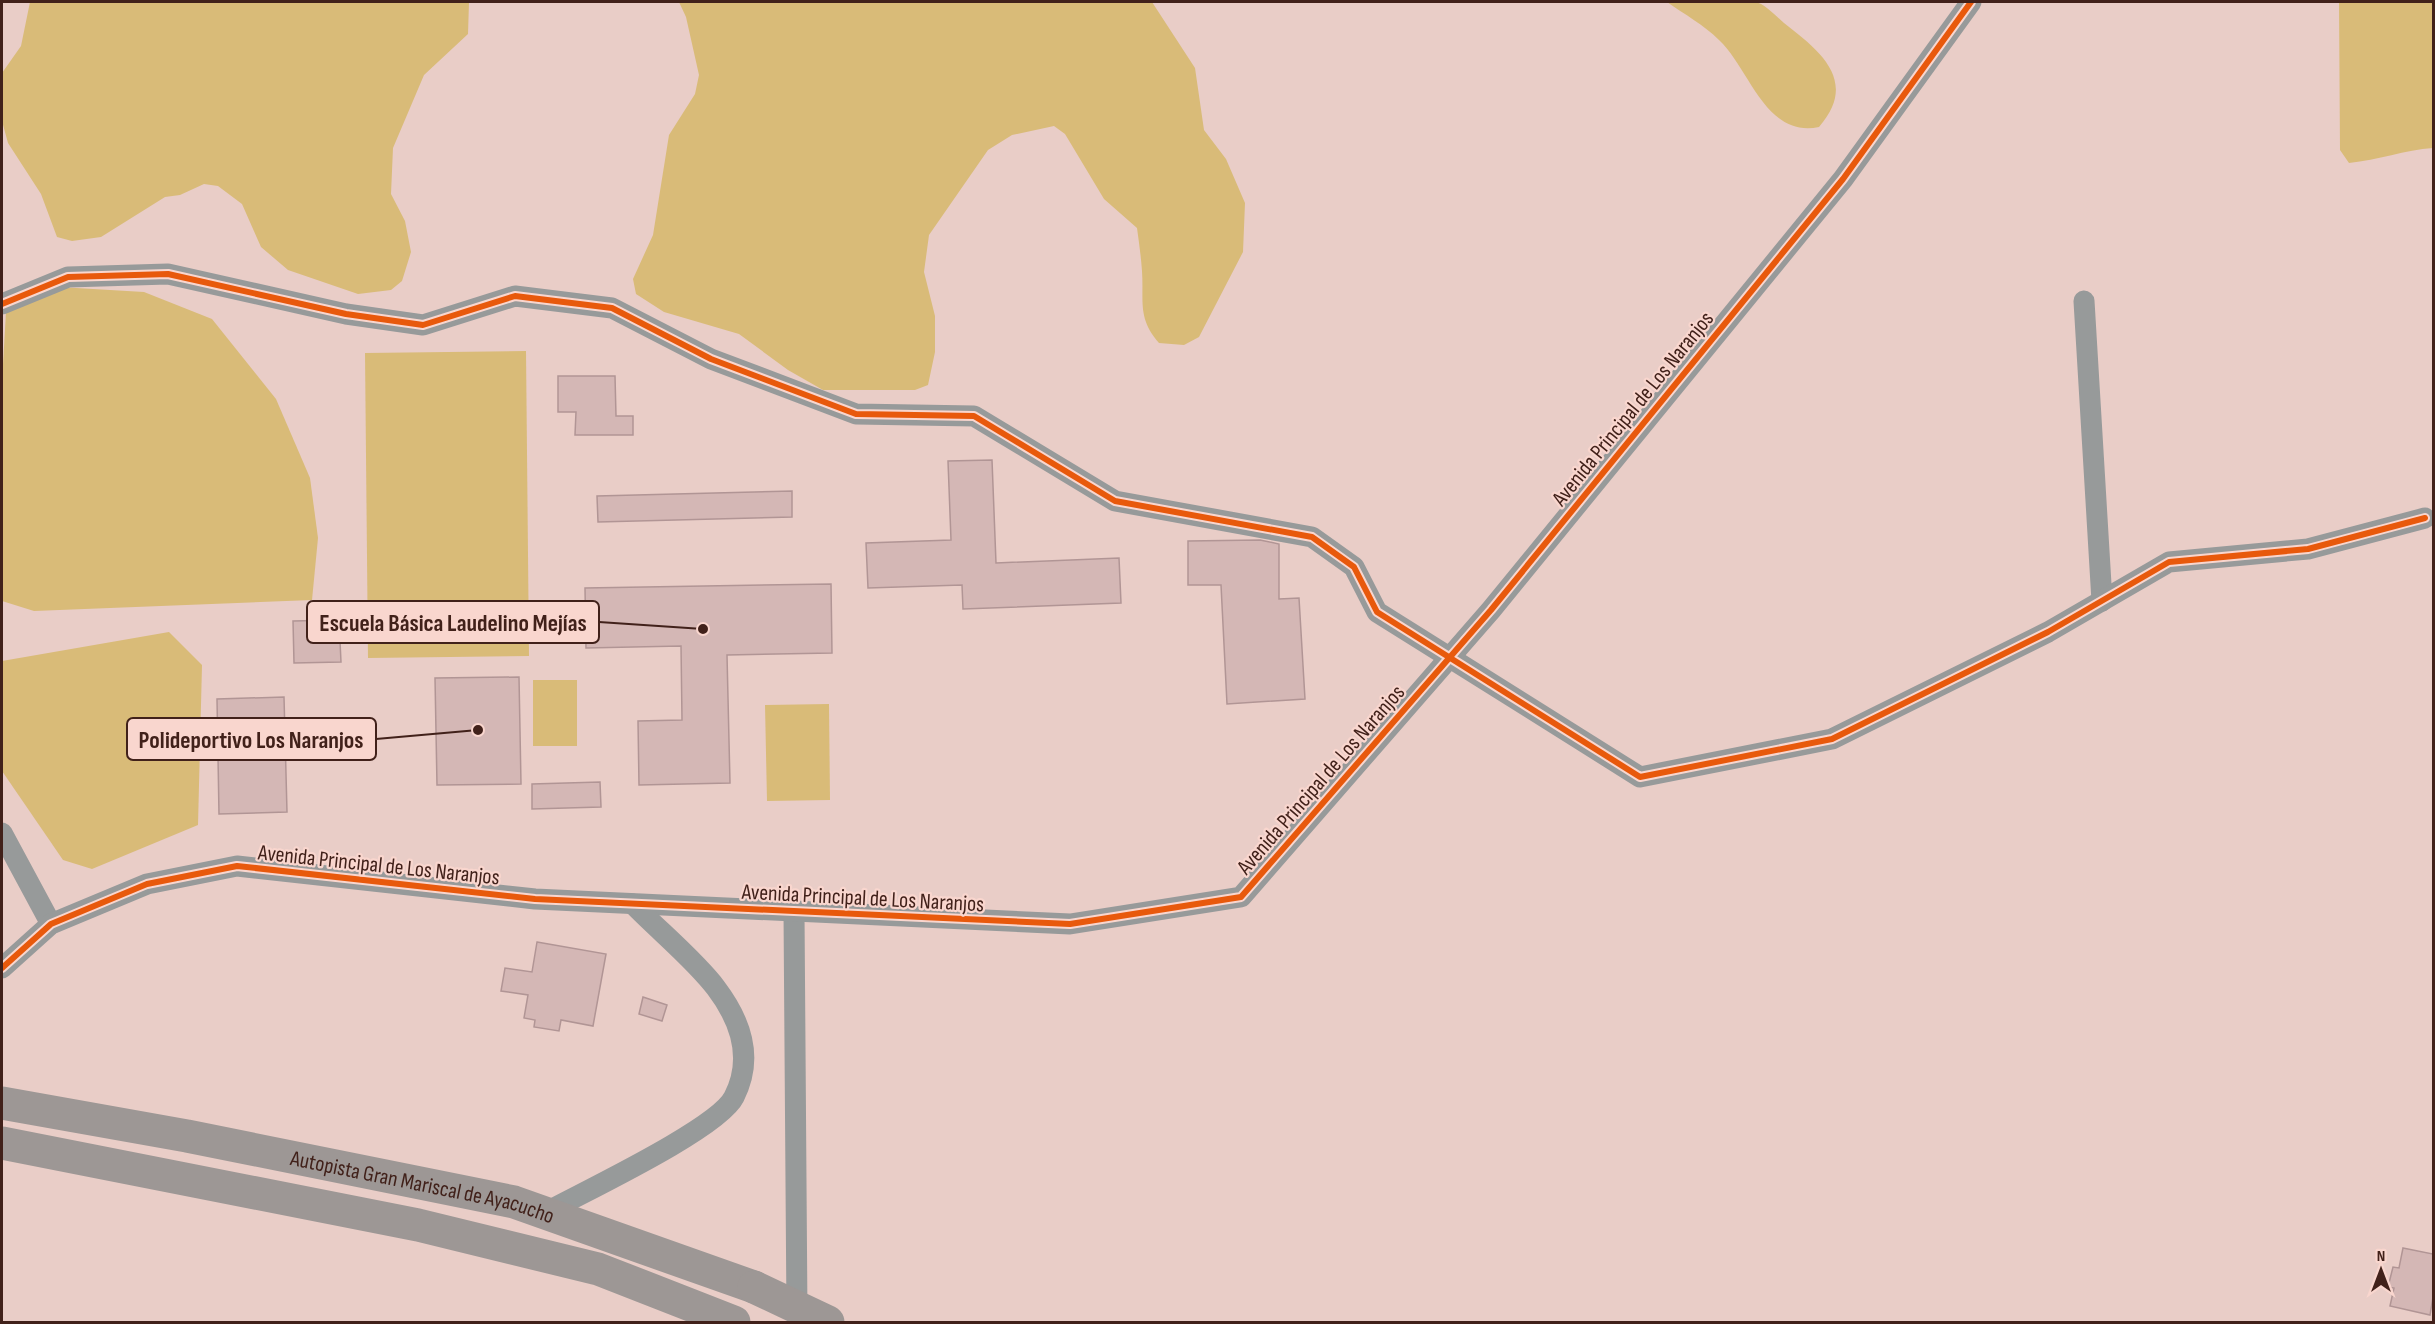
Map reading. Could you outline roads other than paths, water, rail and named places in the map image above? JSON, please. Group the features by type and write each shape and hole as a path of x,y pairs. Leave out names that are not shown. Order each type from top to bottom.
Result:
{"highway":[{"name":"Autopista Gran Mariscal de Ayacucho","path":"8,1104 198,1138 502,1199 754,1287 828,1323"},
{"name":"Autopista Gran Mariscal de Ayacucho","path":"4,1143 418,1225 598,1269 734,1323"}],"street":[{"name":"Avenida Principal de Los Naranjos","path":"2,968 51,924 147,884 237,866 534,899 1070,924 1241,897 1448,659 1843,179 1971,2"},
{"path":"2,303 68,277 168,274 346,314 423,325 515,296 612,308 711,359 856,414 974,416 1115,501 1311,537 1354,567 1377,612 1448,659 1640,777 1832,739 2048,632 2169,562 2308,549 2425,518"},
{"path":"2084,301 2102,601"},
{"path":"2,833 51,924"},
{"path":"545,1213 678,1142 733,1100 742,1074 745,1059 744,1039 716,987 633,904"},
{"path":"794,912 797,1323"}],"place":[{"name":"Escuela Básica Laudelino Mejías","path":"703,629"},
{"name":"Polideportivo Los Naranjos","path":"478,730"}]}
